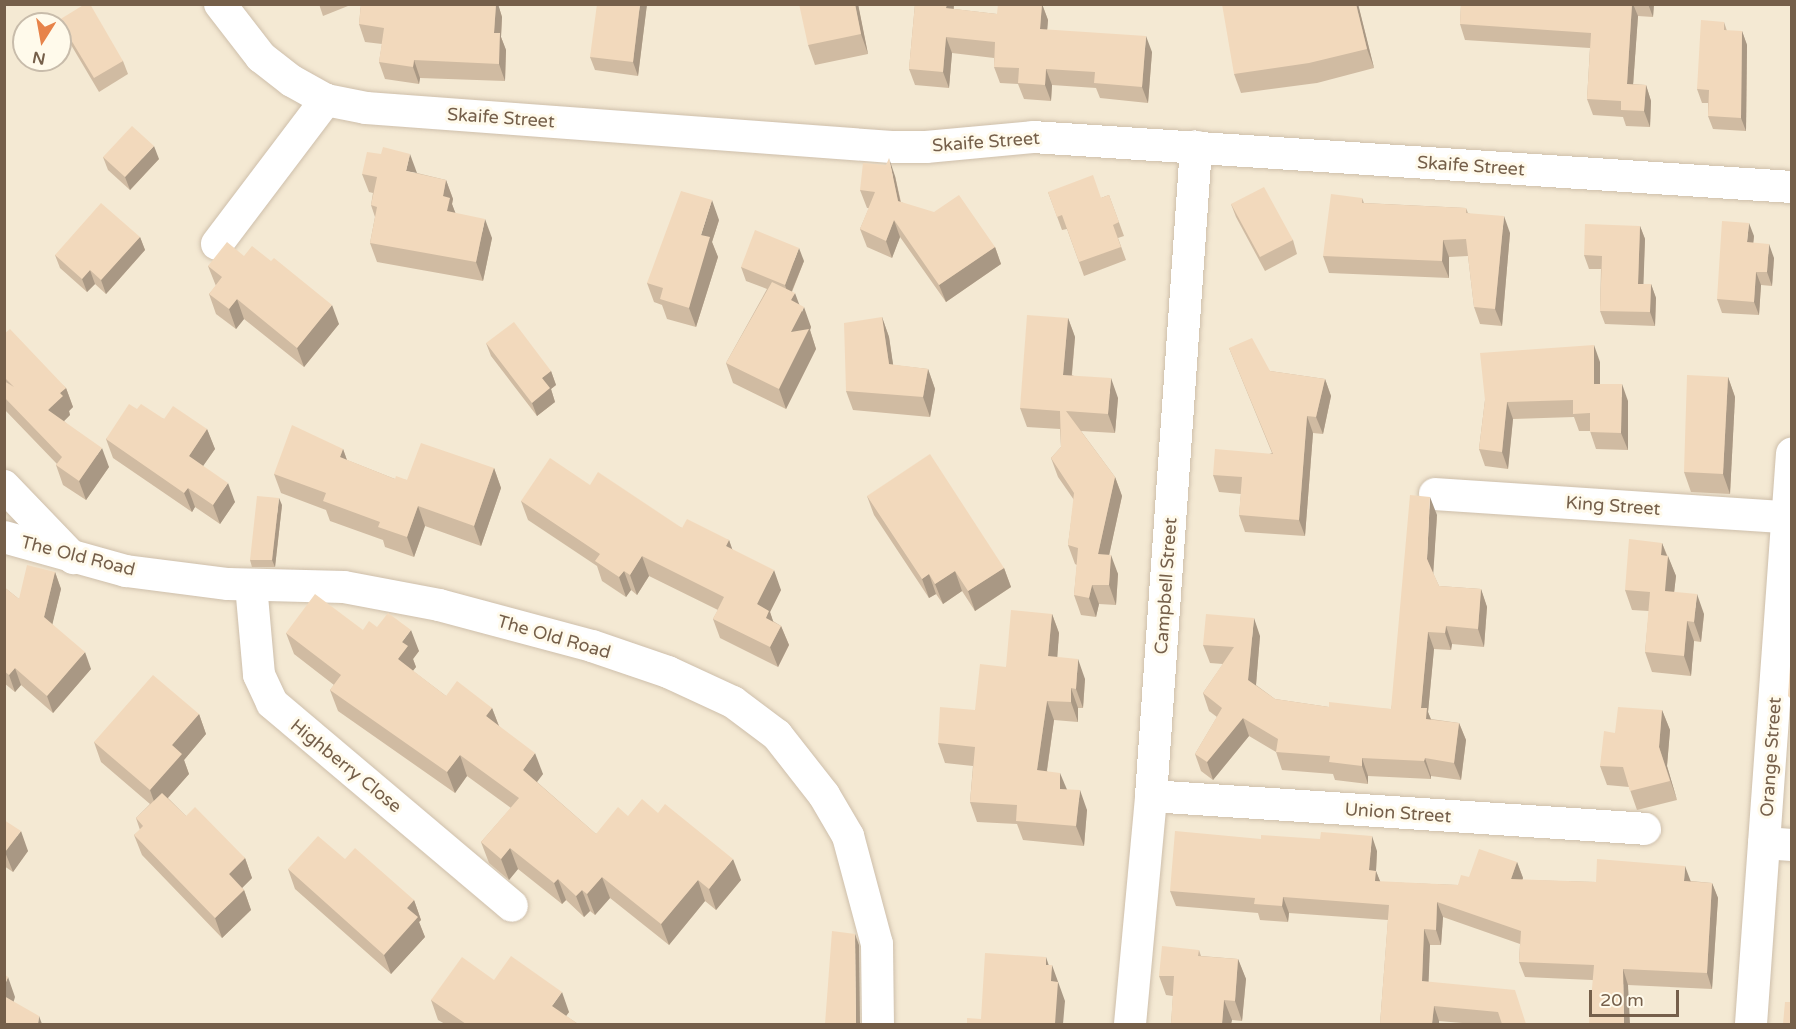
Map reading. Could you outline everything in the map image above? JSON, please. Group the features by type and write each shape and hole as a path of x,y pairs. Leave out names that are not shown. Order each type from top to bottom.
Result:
{"street":[{"name":"Skaife Street","path":"220,4 261,57 326,100 366,108 892,147 926,147 1033,136 1791,188"},
{"path":"217,244 326,100"},
{"name":"Campbell Street","path":"1130,1024 1151,796 1196,147"},
{"name":"Orange Street","path":"1751,1024 1778,844 1791,453"},
{"path":"4,486 74,559"},
{"name":"King Street","path":"1435,494 1790,518"},
{"name":"The Old Road","path":"4,537 74,559 126,571 251,585 344,587 439,605 592,646 668,672 733,702 777,735 824,795 848,836 877,944 878,1024"},
{"name":"Highberry Close","path":"251,585 259,675 272,703 512,906"},
{"name":"Union Street","path":"1151,796 1645,829"}],"shaded area":[{"path":"5,5 1791,5 1791,1024 5,1024"}],"building":[{"path":"85,4 90,4 123,61 94,78 72,42 72,12"},
{"path":"361,4 496,4 494,33 500,33 499,64 414,60 413,67 379,62 384,28 359,24"},
{"path":"597,4 640,4 633,62 590,57"},
{"path":"799,4 855,4 861,34 808,45"},
{"path":"915,4 947,4 946,8 997,14 998,4 1042,4 1040,29 1146,36 1142,87 1094,83 1095,72 1046,69 1045,85 1018,83 1019,68 994,67 995,42 946,37 943,72 909,69"},
{"path":"1222,4 1356,4 1367,49 1309,63 1234,74"},
{"path":"1461,4 1632,4 1627,84 1646,85 1644,111 1621,110 1621,101 1587,99 1591,33 1460,24"},
{"path":"1701,20 1724,22 1724,30 1742,31 1741,118 1708,116 1709,90 1697,89"},
{"path":"132,126 154,146 125,177 103,157"},
{"path":"383,147 410,154 406,171 446,180 443,196 450,198 447,211 485,219 476,262 370,243 377,207 371,205 377,177 362,174 367,152 381,154"},
{"path":"889,158 898,201 934,212 959,195 995,247 939,285 894,220 886,241 860,229 875,192 860,190 863,163 886,165"},
{"path":"1093,175 1101,198 1109,195 1119,222 1113,225 1121,247 1079,262 1062,215 1057,217 1048,192"},
{"path":"1264,187 1293,240 1260,257 1231,204"},
{"path":"681,191 712,200 701,235 710,237 689,308 660,299 663,288 647,283"},
{"path":"1331,194 1362,198 1362,203 1466,208 1466,213 1504,216 1495,309 1474,307 1466,239 1443,240 1442,261 1323,256"},
{"path":"101,203 140,237 101,280 90,270 82,279 55,255"},
{"path":"1722,221 1749,223 1747,242 1769,244 1767,272 1756,272 1754,302 1717,299"},
{"path":"1585,224 1640,226 1638,284 1651,284 1650,312 1600,311 1602,256 1584,255"},
{"path":"755,230 799,248 785,285 741,267"},
{"path":"227,242 244,256 252,246 271,261 274,258 332,305 297,348 237,299 229,309 209,294 222,277 208,266"},
{"path":"772,282 795,293 791,300 804,307 791,332 809,329 779,389 726,363"},
{"path":"1027,315 1068,318 1063,375 1111,378 1108,414 1066,411 1115,477 1098,554 1111,555 1109,585 1092,585 1089,598 1074,595 1078,548 1068,545 1074,493 1051,458 1061,447 1060,411 1020,408"},
{"path":"882,317 889,364 928,369 923,397 846,391 844,323"},
{"path":"514,322 551,371 542,378 550,388 532,403 486,343"},
{"path":"10,329 66,388 60,393 63,396 48,410 102,448 79,481 56,465 62,457 4,397 4,381 14,387 4,377 4,334"},
{"path":"1252,338 1270,371 1325,379 1316,417 1307,416 1299,520 1239,515 1242,477 1213,475 1215,449 1273,454 1229,348"},
{"path":"1594,345 1594,384 1622,384 1621,433 1590,432 1590,413 1573,414 1573,400 1507,402 1502,452 1479,449 1485,400 1480,353"},
{"path":"1687,375 1728,377 1723,474 1684,472"},
{"path":"129,404 137,409 141,404 164,419 173,406 207,429 189,456 228,483 213,505 188,488 184,493 106,439"},
{"path":"292,425 343,449 340,457 395,479 396,476 407,480 421,443 494,468 474,526 418,506 407,537 378,527 380,522 323,501 326,493 274,474"},
{"path":"930,454 1004,568 968,591 955,571 935,584 929,574 922,579 867,496"},
{"path":"550,458 590,485 598,472 682,528 687,519 729,540 726,546 774,570 757,604 769,611 766,618 781,626 770,647 713,619 724,597 642,556 630,575 624,571 619,577 595,561 600,554 521,501"},
{"path":"1410,495 1430,497 1427,559 1439,586 1481,589 1478,629 1446,626 1445,633 1428,632 1421,708 1427,708 1426,719 1459,723 1454,763 1425,758 1424,761 1362,758 1362,766 1329,762 1330,756 1276,752 1278,739 1243,718 1207,762 1195,754 1222,708 1203,693 1234,647 1203,645 1206,614 1254,618 1248,680 1275,699 1329,707 1329,702 1391,709"},
{"path":"257,496 279,498 272,560 250,560"},
{"path":"1629,539 1662,543 1661,555 1668,556 1665,591 1697,594 1694,622 1687,621 1684,656 1645,652 1650,592 1625,590"},
{"path":"27,565 55,572 44,617 85,652 47,696 15,668 9,675 4,671 4,587 19,599"},
{"path":"315,594 363,630 369,621 377,627 388,613 411,630 402,642 408,646 398,659 446,696 457,681 492,708 486,716 535,753 523,770 596,834 618,807 628,816 642,799 658,813 665,804 733,859 709,889 698,880 661,924 602,877 587,894 582,890 576,896 558,879 554,883 510,848 501,859 481,842 519,798 460,755 447,772 330,690 341,675 286,633"},
{"path":"1011,610 1052,614 1048,656 1078,659 1076,689 1071,688 1071,702 1047,701 1037,770 1060,773 1060,789 1080,790 1076,826 1016,821 1017,805 970,802 975,747 938,743 940,707 975,710 980,664 1006,667"},
{"path":"1791,666 1791,699 1788,696"},
{"path":"153,675 199,714 172,745 182,754 150,790 94,742"},
{"path":"1618,707 1662,710 1659,747 1670,781 1630,791 1623,767 1600,766 1604,731 1615,733"},
{"path":"162,793 186,816 195,807 245,858 229,874 244,890 215,918 134,835 143,826 136,818"},
{"path":"4,820 21,831 5,852 4,852"},
{"path":"1175,831 1261,839 1261,835 1320,839 1321,832 1372,836 1369,870 1376,871 1375,881 1458,885 1461,875 1469,877 1479,849 1517,862 1511,879 1596,882 1597,859 1685,866 1684,881 1712,883 1707,973 1623,969 1624,1024 1589,1024 1594,965 1519,962 1521,931 1437,902 1436,930 1424,929 1422,981 1515,990 1526,1024 1502,1024 1498,1012 1434,1006 1432,1024 1380,1024 1389,905 1283,897 1282,906 1254,904 1255,898 1170,891"},
{"path":"318,836 345,859 355,848 414,900 407,908 418,917 384,955 288,869"},
{"path":"832,931 855,934 856,1024 825,1024"},
{"path":"1162,946 1199,950 1198,956 1238,959 1235,1001 1224,1000 1222,1024 1171,1024 1174,976 1159,976"},
{"path":"985,953 1046,957 1046,965 1052,965 1051,981 1058,982 1055,1024 967,1024 967,1018 981,1019"},
{"path":"511,956 562,992 552,1006 578,1024 466,1024 431,1000 462,957 494,980"},
{"path":"4,974 8,977 4,987"},
{"path":"4,996 39,1016 38,1024 4,1024"},
{"path":"1785,1002 1791,1002 1791,1024 1783,1024"}]}
